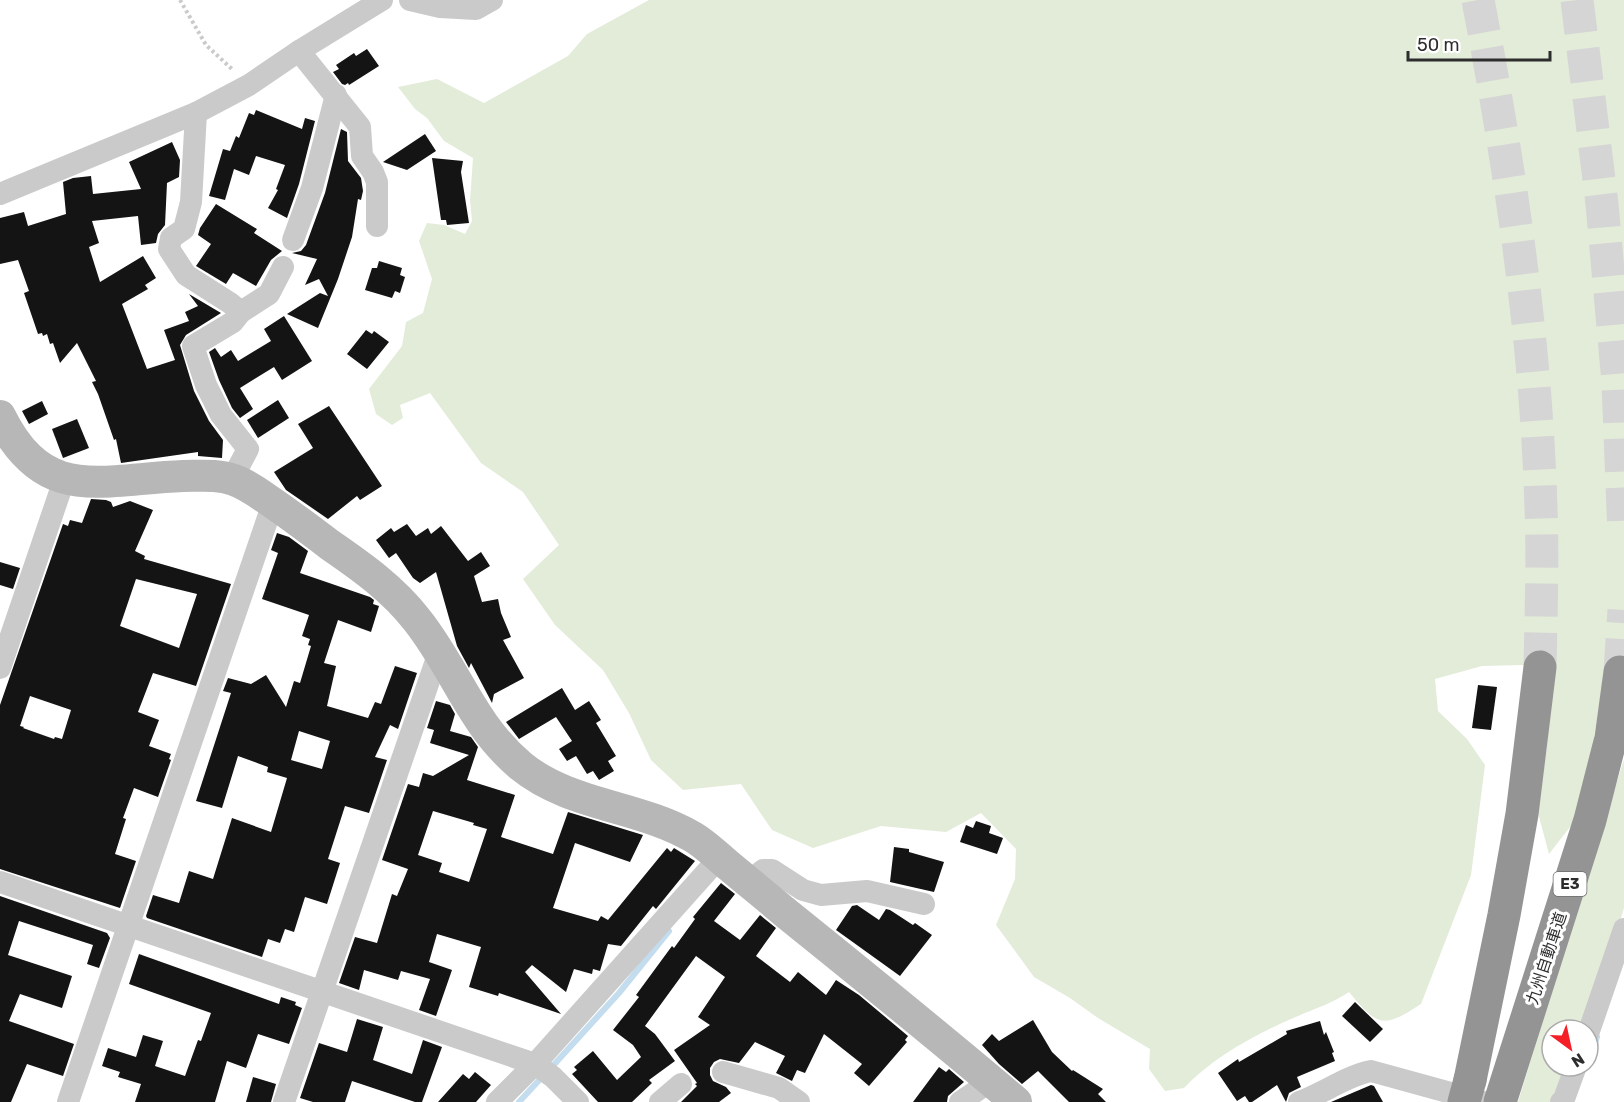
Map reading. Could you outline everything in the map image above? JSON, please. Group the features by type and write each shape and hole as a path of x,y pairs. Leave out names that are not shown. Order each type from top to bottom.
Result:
{"highway":[{"path":"1484,1096 1504,915 1518,836 1540,667"},
{"name":"九州自動車道","path":"1484,1096 1590,820 1611,738 1620,672"}],"street":[{"path":"0,194 196,113 249,85 382,0"},
{"path":"410,0 440,7 476,9 492,0"},
{"path":"299,51 360,127 362,156 374,172 377,183 377,226"},
{"path":"293,240 312,188 336,95"},
{"path":"196,113 191,202 184,229 171,238 170,249 186,275 241,312"},
{"path":"232,479 248,449 221,415 206,385 193,346 233,322 241,312 269,294 283,267"},
{"path":"0,416 11,438 25,456 64,480 98,481 211,476 232,479 273,503 382,582 418,621 483,727 538,780 566,792 662,822 695,838 928,1027 1016,1102"},
{"path":"0,668 64,480"},
{"path":"68,1102 273,503"},
{"path":"284,1102 439,652"},
{"path":"497,1102 544,1070 719,858"},
{"path":"748,882 763,870 772,870 803,890 821,895 867,891 924,903"},
{"path":"0,882 321,991 544,1070 578,1102"},
{"path":"1593,1018 1624,929"},
{"path":"1299,1102 1321,1094 1356,1074 1371,1071 1484,1096"},
{"path":"723,1072 779,1088 799,1102"},
{"path":"1561,1102 1572,1078"},
{"path":"960,1102 991,1081"},
{"path":"660,1102 681,1084"}],"path":[{"path":"180,0 206,45 249,85"}],"green space":[{"path":"649,0 1624,0 1624,669 1605,668 1589,770 1577,818 1549,854 1538,813 1547,746 1552,668 1524,665 1482,666 1435,679 1438,711 1467,739 1485,765 1471,875 1421,1004 1398,1018 1382,1020 1367,1012 1349,992 1237,1046 1196,1076 1184,1088 1165,1091 1149,1069 1150,1049 1034,977 996,925 1015,879 1016,849 981,813 946,832 881,826 813,848 772,830 741,784 683,790 651,760 629,713 603,670 555,625 523,579 559,545 523,492 481,463 430,393 400,405 403,418 392,425 376,414 369,389 402,346 406,322 423,313 432,279 419,241 427,223 444,225 465,234 472,221 470,200 473,158 444,141 427,118 415,109 398,87 437,79 484,103 568,56 587,34"},
{"path":"1624,759 1624,908 1607,965 1586,1018 1544,1018"},
{"path":"1540,1031 1540,1078 1562,1078 1551,1102 1518,1102"}],"building":[{"path":"367,49 379,66 349,85 348,83 342,84 333,72 339,69 336,65 354,53 356,56"},
{"path":"256,110 302,129 305,118 315,121 299,184 287,218 268,208 278,190 276,189 285,165 256,156 249,175 234,169 225,200 209,196 223,149 230,151 236,136 239,138 249,113 254,115"},
{"path":"341,129 347,132 348,161 361,178 363,191 361,200 358,199 352,237 318,328 287,314 320,293 328,296 319,279 305,285 317,259 292,253 301,251 306,245 325,193"},
{"path":"425,134 436,151 407,170 383,162"},
{"path":"172,142 180,160 179,177 167,183 165,225 158,234 156,243 141,245 138,216 92,221 99,243 89,247 100,282 143,256 156,278 145,285 148,289 122,304 147,369 175,360 164,330 189,321 185,312 198,306 189,294 221,313 186,335 180,345 194,391 209,421 223,440 222,458 198,456 198,452 121,463 116,439 114,440 92,382 96,381 77,343 60,363 47,334 43,336 42,333 38,334 24,293 29,291 18,260 0,264 0,218 24,212 28,226 66,214 63,182 73,178 91,176 93,194 141,189 129,162"},
{"path":"432,158 463,161 461,172 469,223 447,225 446,220 441,220"},
{"path":"216,204 257,229 254,233 282,251 271,260 256,286 233,273 226,284 196,266 211,244 198,235 200,228"},
{"path":"379,261 402,268 400,275 405,277 400,293 395,291 392,298 365,290 372,268 377,268"},
{"path":"284,316 312,361 282,380 274,367 240,388 253,409 240,418 232,408 209,352 215,348 221,357 231,350 238,361 271,341 264,329"},
{"path":"366,330 372,334 374,331 389,342 367,369 347,354"},
{"path":"278,400 289,418 258,438 247,420"},
{"path":"42,401 48,414 29,424 22,411"},
{"path":"329,406 382,486 360,500 357,496 328,519 286,490 274,472 313,448 298,424"},
{"path":"77,419 89,448 63,458 52,429"},
{"path":"91,499 106,500 111,502 113,507 130,501 153,510 135,551 145,556 144,559 231,584 196,686 153,673 138,712 159,720 149,746 171,754 169,759 171,760 158,797 134,788 123,818 126,819 115,854 136,861 120,908 0,869 0,705 63,524 68,526 70,520 82,523","holes":["136,579 197,594 179,648 120,626","30,696 71,710 62,739 55,737 54,739 20,726"]},
{"path":"407,524 416,536 428,528 431,534 441,526 468,561 481,552 490,566 474,576 482,602 498,599 511,637 503,640 524,678 494,694 492,703 471,663 469,668 457,646 436,572 420,583 413,578 396,553 389,558 376,540 391,528 394,532"},
{"path":"277,533 289,537 308,551 300,573 370,597 374,600 373,604 379,606 371,632 338,620 324,663 336,666 327,706 368,718 375,702 381,704 395,666 417,673 398,729 390,725 375,757 387,760 369,813 345,806 328,859 340,863 327,904 305,897 294,932 285,929 280,943 268,939 262,957 146,916 153,895 179,903 189,871 213,879 232,818 271,832 287,778 267,772 268,767 238,756 222,808 196,801 231,693 223,691 228,678 251,684 266,675 286,707 294,681 300,683 311,646 308,645 310,639 302,636 309,615 262,599 278,553 271,550","holes":["299,731 330,741 322,769 291,760"]},
{"path":"0,562 20,568 13,589 0,585"},
{"path":"1478,685 1497,687 1491,730 1472,728"},
{"path":"562,688 575,710 589,701 601,720 596,723 616,756 608,761 614,771 599,780 593,771 587,774 576,756 567,761 559,749 572,741 556,717 519,739 506,722"},
{"path":"436,701 450,705 455,714 450,731 471,737 478,747 467,780 515,795 501,837 553,854 568,812 643,835 630,862 575,843 553,908 598,921 601,916 608,920 667,848 671,852 674,848 695,861 656,909 653,906 621,946 608,944 600,971 593,969 592,974 574,969 566,992 532,965 525,972 561,1014 499,993 498,996 469,987 481,947 437,934 429,962 452,970 436,1016 419,1010 430,979 401,971 398,980 364,970 359,990 339,983 355,937 377,943 392,894 397,896 408,869 382,860 408,784 419,787 423,773 433,776 469,755 430,743 434,730 427,728","holes":["433,811 474,823 473,825 487,829 469,882 439,872 442,863 418,855"]},
{"path":"976,821 991,826 989,833 1003,838 997,854 960,842 966,825 973,828"},
{"path":"894,847 909,849 909,852 944,862 934,892 890,882"},
{"path":"721,883 735,894 714,921 740,940 760,915 776,928 756,956 790,982 798,972 826,995 836,980 859,995 908,1036 905,1040 907,1042 869,1086 854,1073 862,1064 824,1034 805,1073 797,1070 792,1081 776,1073 785,1056 755,1042 739,1063 720,1059 710,1068 713,1081 726,1087 731,1093 719,1102 681,1102 697,1086 695,1084 697,1083 674,1050 710,1025 698,1017 725,977 696,956 645,1026 655,1034 675,1061 649,1080 652,1083 632,1102 598,1102 572,1074 577,1070 574,1067 593,1051 617,1080 641,1057 633,1045 613,1030 639,997 636,995 672,946 674,948 695,919 693,917"},
{"path":"0,896 107,933 110,938 99,968 87,964 93,945 19,921 8,955 72,976 62,1008 20,994 9,1021 74,1044 63,1076 27,1064 11,1102 0,1102"},
{"path":"857,905 879,920 886,909 890,910 932,935 900,976 836,930 852,906"},
{"path":"139,954 279,1004 281,997 296,1002 295,1005 302,1008 289,1044 258,1034 246,1068 227,1061 215,1102 135,1102 141,1084 118,1077 120,1072 102,1066 108,1048 136,1057 143,1035 163,1041 155,1066 185,1076 211,1013 129,984"},
{"path":"1355,1002 1383,1029 1370,1042 1342,1016"},
{"path":"357,1019 383,1027 373,1060 412,1074 423,1040 442,1047 422,1102 415,1102 352,1081 345,1102 313,1102 300,1098 319,1043 347,1052"},
{"path":"1033,1020 1052,1052 1072,1071 1103,1089 1098,1094 1106,1102 1069,1102 1038,1071 1022,1084 982,1045 992,1034 999,1041"},
{"path":"1320,1021 1324,1035 1326,1032 1334,1052 1332,1053 1335,1061 1297,1077 1301,1087 1289,1093 1286,1102 1277,1085 1252,1102 1249,1102 1245,1096 1237,1101 1218,1073 1238,1059 1239,1062 1287,1034 1286,1031"},
{"path":"939,1067 946,1072 949,1069 964,1082 948,1096 947,1102 913,1102"},
{"path":"475,1072 491,1085 476,1102 438,1102 463,1074 469,1079"},
{"path":"253,1077 276,1084 271,1102 246,1102"},
{"path":"1371,1085 1374,1086 1383,1102 1331,1102"}],"waterway":[{"path":"550,1069 619,993 669,931"},
{"path":"519,1102 543,1076"}],"tunnel":[{"path":"1478,0 1511,189 1534,380 1542,528 1540,667"},
{"path":"1577,0 1602,204 1618,382 1624,535"},
{"path":"1620,672 1624,610"}]}
